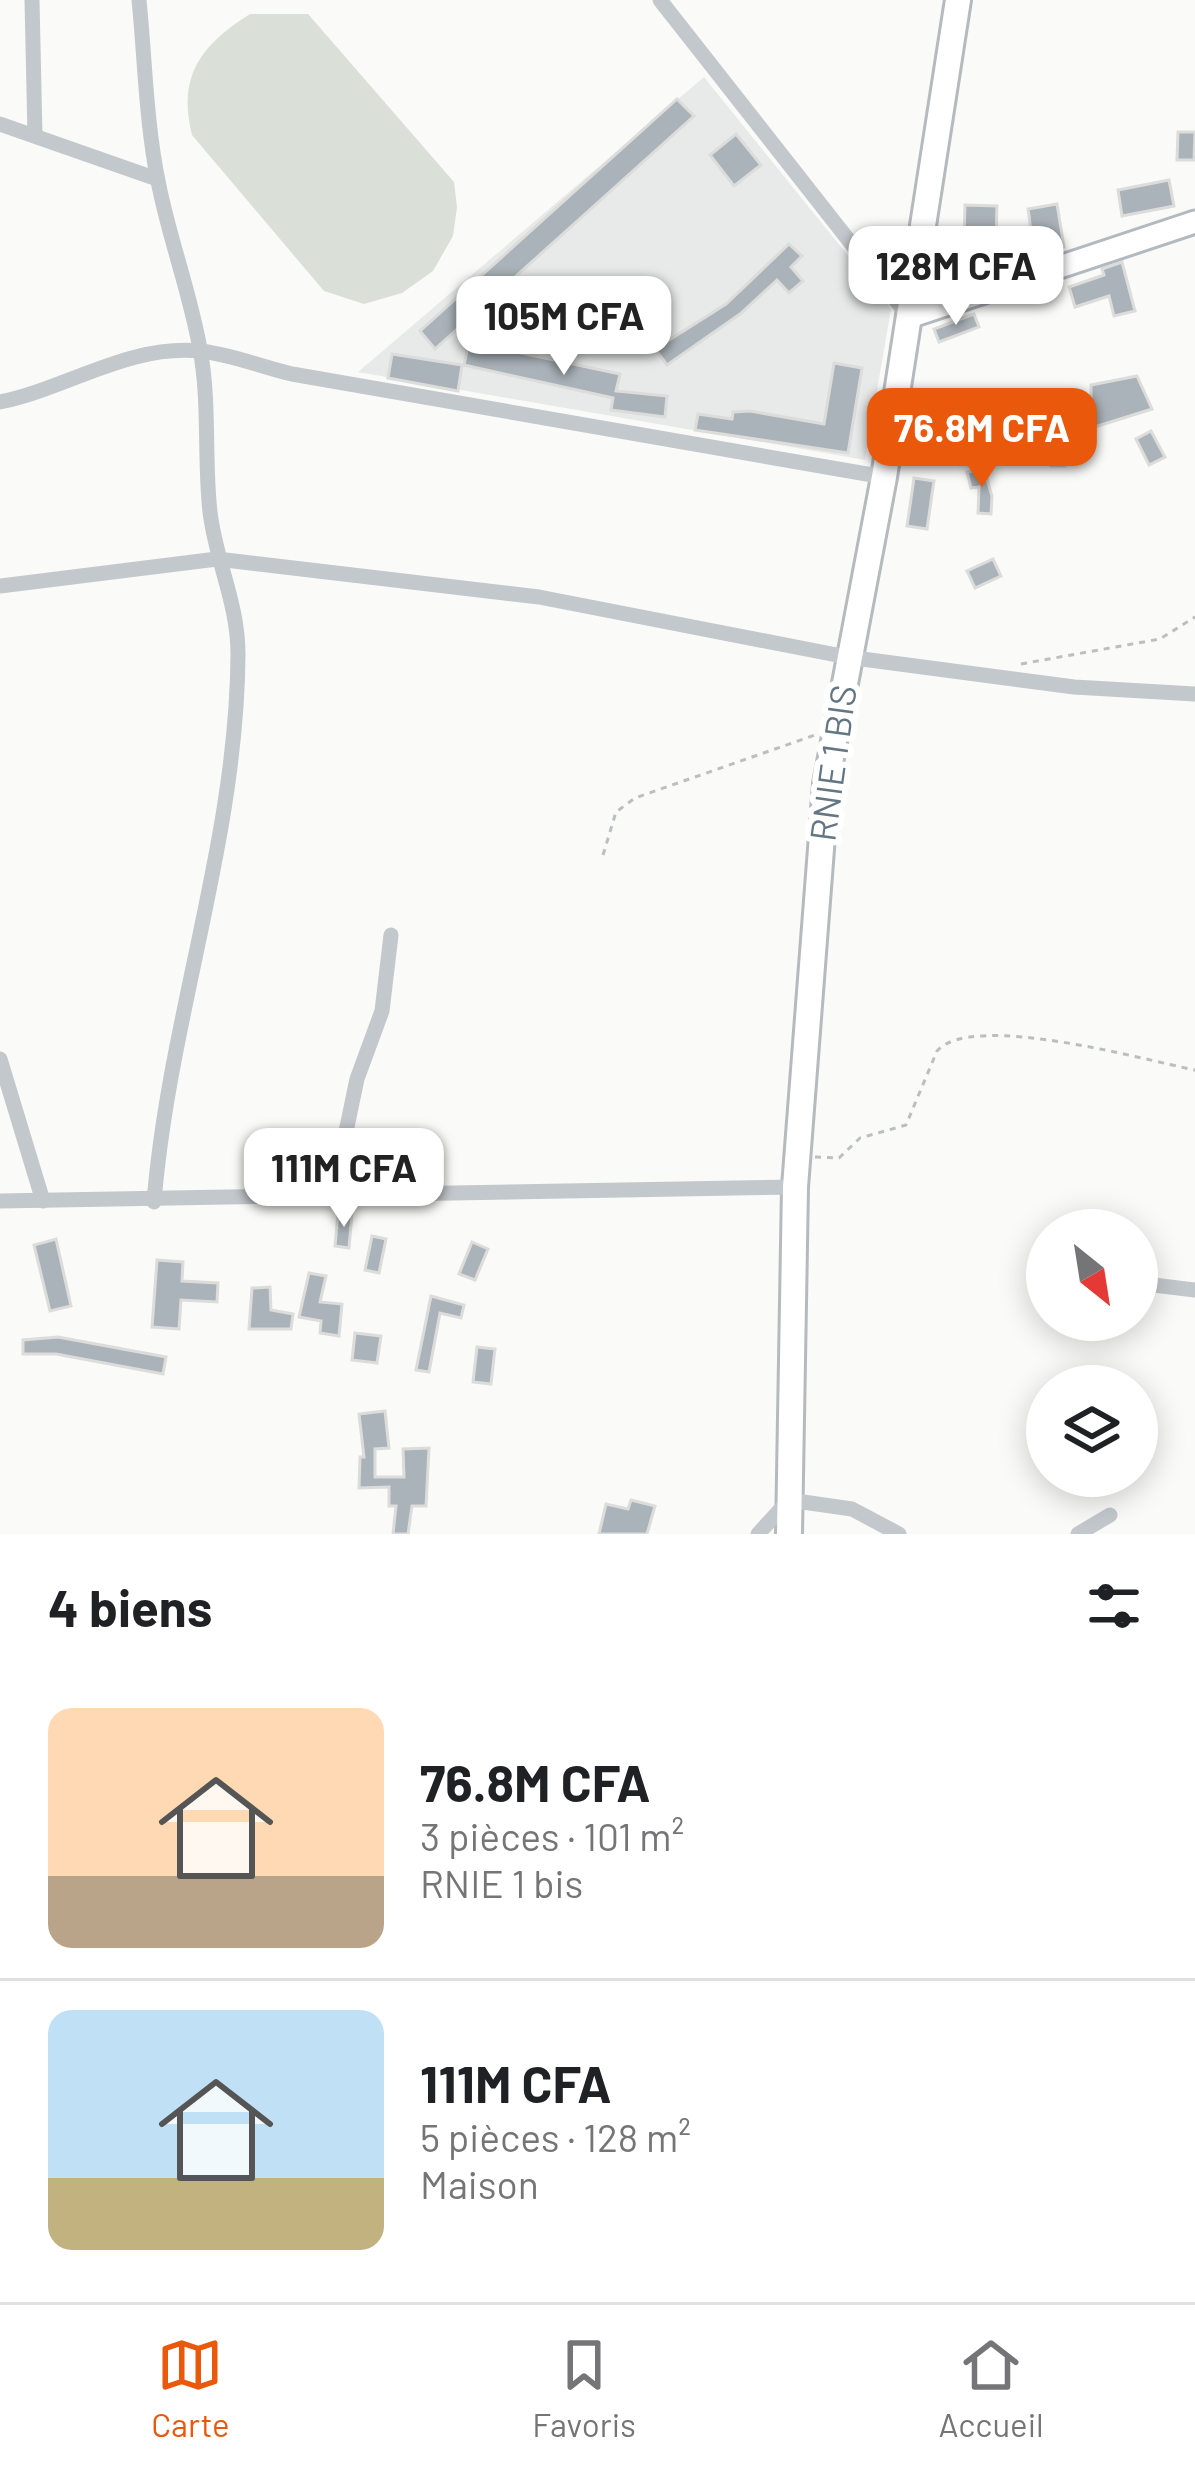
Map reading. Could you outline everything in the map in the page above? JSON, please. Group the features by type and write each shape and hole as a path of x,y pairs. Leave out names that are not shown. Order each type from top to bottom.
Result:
{"main road":[{"name":"RNIE 1 BIS","path":"789,1534 796,1156 833,728 884,477 958,0"}],"street":[{"path":"32,0 35,136"},
{"path":"139,0 157,179 201,351 218,559 231,586 237,620 230,776 211,900 176,1051 154,1202"},
{"path":"660,0 910,316 1195,222"},
{"path":"0,124 157,179"},
{"path":"0,402 59,387 104,365 151,352 201,351 292,374 884,477"},
{"path":"0,586 218,559 539,597 848,657 1074,688 1195,694"},
{"path":"333,1194 357,1079 382,1011 392,934"},
{"path":"0,1059 43,1202"},
{"path":"0,1202 154,1202 333,1194 565,1195 795,1187"},
{"path":"1158,1286 1195,1290"},
{"path":"758,1534 789,1500 852,1509 899,1534"},
{"path":"1078,1534 1111,1515"}],"path":[{"path":"985,675 1160,639 1195,617"},
{"path":"603,855 616,812 635,798 833,728"},
{"path":"796,1156 838,1158 860,1138 906,1124 937,1051 970,1036 1012,1036 1195,1070"}],"shaded area":[{"path":"250,14 308,14 454,182 453,236 433,271 402,293 364,304 324,291 192,135 188,96 197,64 218,38"},
{"path":"704,77 891,309 865,460 358,372"}],"building":[{"path":"677,99 694,116 435,349 420,331"},
{"path":"1178,132 1195,132 1194,160 1177,160"},
{"path":"736,134 761,165 734,186 710,155"},
{"path":"1169,180 1174,206 1122,216 1118,190"},
{"path":"1057,204 1064,247 1034,252 1028,209"},
{"path":"965,205 997,206 995,270 963,269"},
{"path":"789,244 802,256 791,267 803,281 789,293 777,280 740,314 667,365 655,349 726,304"},
{"path":"1122,262 1135,311 1114,316 1109,296 1075,307 1069,287 1104,275 1102,269"},
{"path":"974,314 979,327 939,342 934,329"},
{"path":"469,342 620,374 616,391 667,396 665,417 611,410 613,398 464,365"},
{"path":"392,354 462,365 458,391 388,378"},
{"path":"834,363 862,368 848,453 695,430 698,414 732,419 733,412 750,411 824,424"},
{"path":"1137,376 1152,409 1085,430 1078,406 1091,402 1091,385"},
{"path":"1063,428 1065,466 1051,466 1049,429"},
{"path":"1151,431 1165,457 1149,465 1136,439"},
{"path":"984,469 992,496 991,514 978,513 979,487 971,488 967,472"},
{"path":"914,478 934,481 927,529 907,526"},
{"path":"993,559 1001,576 975,588 967,571"},
{"path":"338,1213 352,1214 349,1248 335,1246"},
{"path":"372,1236 386,1239 379,1273 365,1270"},
{"path":"56,1239 71,1306 50,1311 34,1245"},
{"path":"472,1242 488,1249 475,1280 459,1274"},
{"path":"157,1260 183,1262 182,1281 218,1283 217,1302 181,1300 179,1329 152,1327"},
{"path":"309,1273 326,1276 320,1302 342,1304 339,1336 320,1333 321,1321 299,1317"},
{"path":"270,1287 271,1310 293,1314 291,1329 249,1329 252,1288"},
{"path":"431,1296 464,1305 461,1318 440,1313 429,1372 416,1370"},
{"path":"355,1333 381,1336 377,1363 352,1360"},
{"path":"58,1337 166,1357 163,1374 56,1354 23,1354 23,1340"},
{"path":"477,1347 495,1349 491,1384 473,1382"},
{"path":"385,1411 389,1448 375,1449 375,1477 404,1477 403,1449 429,1448 426,1506 412,1506 408,1534 393,1534 396,1506 389,1506 389,1487 359,1488 360,1457 364,1457 359,1414"},
{"path":"631,1500 655,1506 647,1534 599,1534 606,1504 628,1509"}]}
